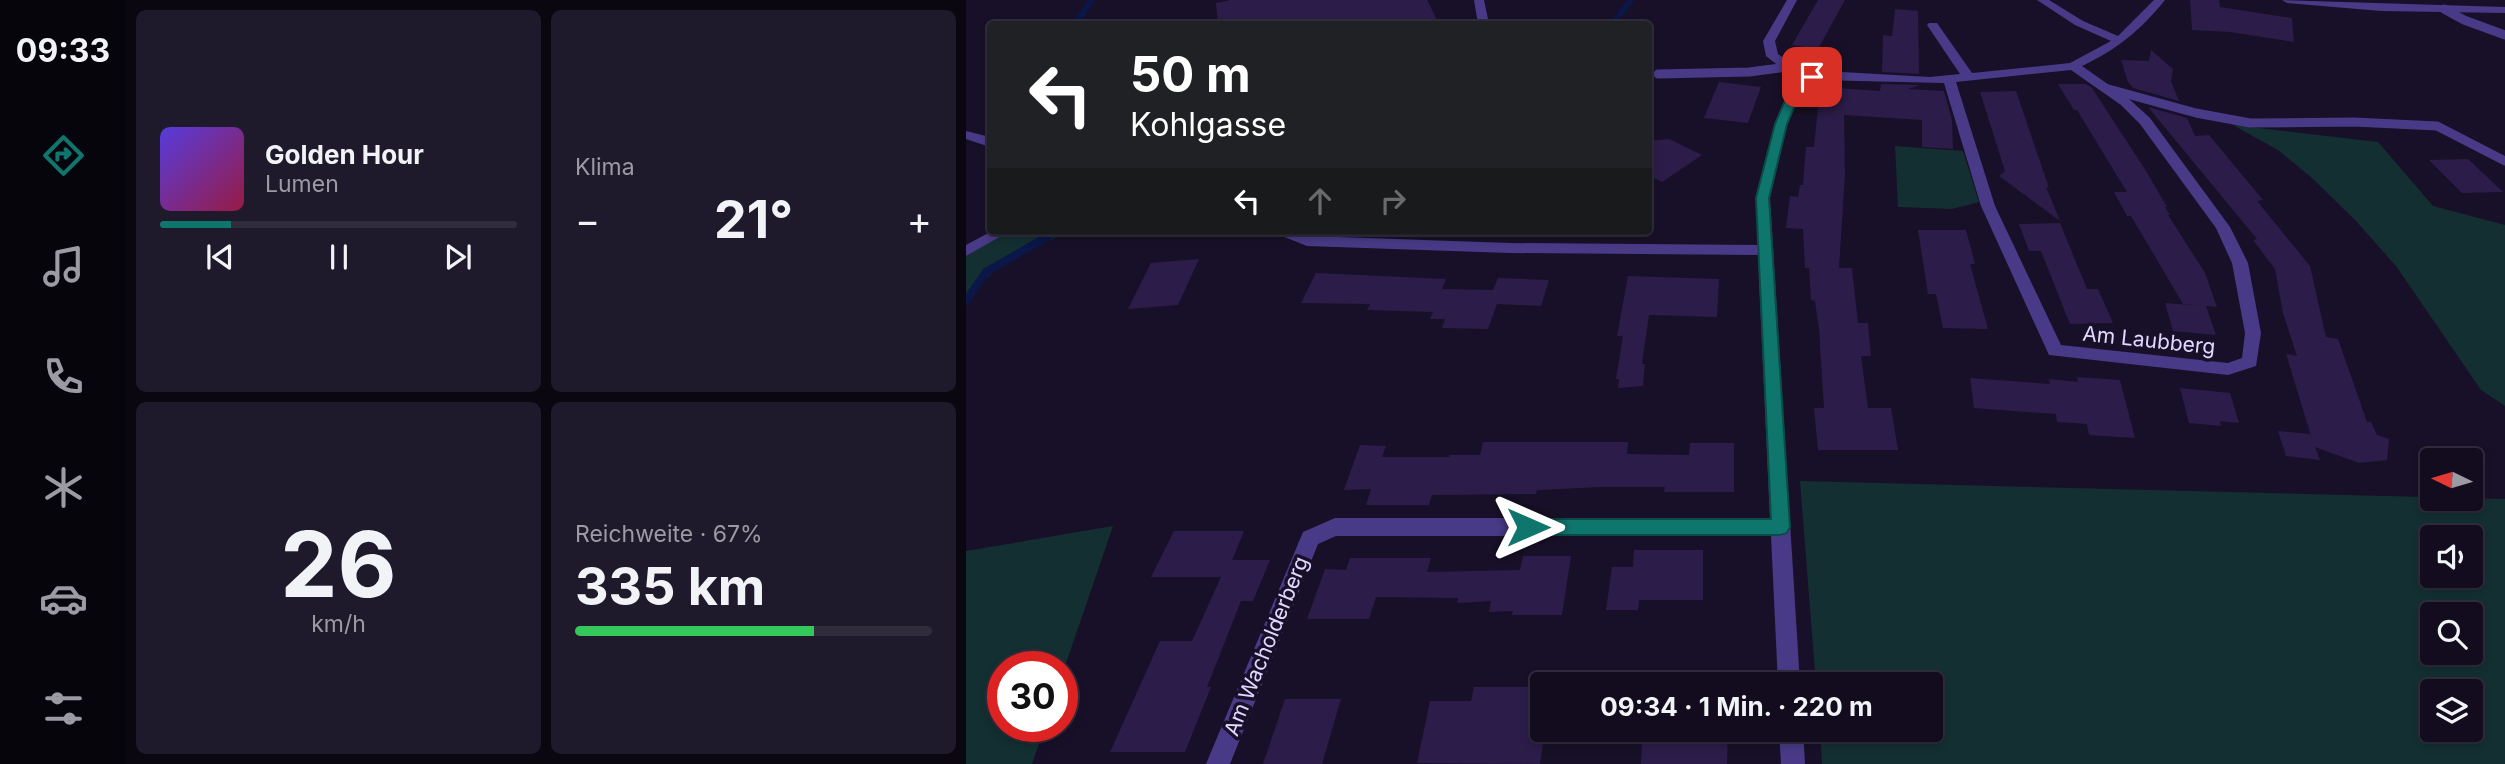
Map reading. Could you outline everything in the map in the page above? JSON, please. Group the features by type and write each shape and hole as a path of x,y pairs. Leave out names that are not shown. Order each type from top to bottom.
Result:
{"street":[{"path":"1479,0 1484,21"},
{"path":"1792,0 1769,41 1772,56 1788,67 1812,77"},
{"path":"2042,0 2079,23 2119,41"},
{"path":"1788,672 1763,198 1781,124 1796,89 1812,77 1824,75 1930,81 2073,66 2119,41 2160,0"},
{"path":"2287,0 2315,4 2409,4"},
{"path":"2389,0 2444,9 2505,10"},
{"path":"1933,25 1969,78"},
{"name":"Am Laubberg","path":"1950,80 1988,206 2055,351 2228,369 2250,362 2253,333 2240,263 2223,227 2145,121 2073,66"},
{"path":"966,135 981,137 987,141"},
{"path":"966,251 996,235"},
{"path":"1292,235 1307,241 1510,248 1766,250"},
{"path":"1510,248 1515,235"},
{"name":"Am Wacholderberg","path":"1218,764 1299,560 1310,538 1335,527 1780,527"},
{"path":"1792,742 1793,764"}],"lane":[{"path":"2444,9 2464,20 2505,35"},
{"path":"1658,74 1749,72 1788,67"},
{"path":"2104,88 2196,113 2250,122 2354,122 2437,126 2505,161"}],"green space":[{"path":"2233,125 2378,142 2433,206 2505,225 2505,406 2481,390 2396,266 2355,220 2312,178 2278,150"},
{"path":"1895,146 1963,151 1979,202 1952,209 1898,207"},
{"path":"1002,235 1064,235 1032,248 1002,265 966,302 966,256"},
{"path":"1800,481 2420,497 2420,511 2483,511 2483,498 2505,499 2505,764 1822,764 1821,742 1943,742 1943,672 1815,672"},
{"path":"1113,526 1070,651 987,651 987,742 1040,742 1032,764 966,764 966,551"}],"building":[{"path":"1231,0 1427,0 1438,21 1218,21 1216,3"},
{"path":"1818,0 1845,0 1818,49 1792,45"},
{"path":"2190,0 2219,0 2220,7 2292,18 2294,42 2230,32 2192,30"},
{"path":"1895,9 1918,11 1919,74 1882,72 1883,35 1892,36"},
{"path":"2151,50 2173,69 2171,81 2179,101 2133,88 2128,82 2121,60 2149,61"},
{"path":"1719,82 1761,87 1748,123 1704,118"},
{"path":"1881,84 1920,85 1908,89 1944,91 1952,120 1953,149 1922,147 1922,120 1844,115 1845,174 1839,268 1852,268 1858,323 1868,323 1871,356 1861,356 1868,408 1891,408 1898,450 1818,450 1814,408 1824,408 1819,329 1815,301 1811,300 1809,268 1805,268 1803,229 1786,228 1790,196 1798,197 1800,185 1803,185 1806,147 1814,147 1820,87 1880,91"},
{"path":"2058,84 2086,84 2092,88 2146,171 2167,207 2168,215 2205,273 2217,307 2206,306 2216,335 2173,331 2165,303 2202,306 2183,304 2114,192 2127,192"},
{"path":"2016,91 2049,188 2046,187 2060,221 1999,176 2005,171 1980,92"},
{"path":"2148,107 2187,118 2195,136 2209,135 2263,200 2257,201 2310,266 2326,337 2338,339 2367,422 2371,422 2377,435 2389,439 2387,460 2359,463 2315,447 2320,460 2286,456 2278,431 2310,434 2312,439 2286,354 2297,356 2283,313 2275,269 2253,240 2257,239"},
{"path":"1669,139 1702,155 1662,182 1652,177 1652,141"},
{"path":"2468,159 2503,192 2462,193 2429,160"},
{"path":"2060,223 2087,289 2098,289 2113,323 2070,324 2041,251 2029,251 2019,224"},
{"path":"1918,230 1966,230 1975,264 1970,264 1988,329 1943,328 1936,294 1928,294"},
{"path":"1199,259 1178,305 1128,309 1151,263"},
{"path":"1316,273 1446,279 1442,289 1493,290 1498,278 1549,280 1541,306 1497,304 1488,329 1442,328 1445,319 1430,319 1433,312 1367,310 1370,304 1301,303"},
{"path":"1628,276 1719,279 1717,317 1649,315 1642,364 1645,364 1643,386 1618,388 1619,379 1616,379 1623,336 1617,336"},
{"path":"2077,377 2120,380 2135,438 2089,435 2087,424 2057,422 2056,414 1974,408 1970,378 2050,384 2049,379 2078,382"},
{"path":"2180,388 2230,393 2239,423 2220,421 2221,426 2189,423"},
{"path":"1483,442 1628,442 1627,454 1689,455 1690,443 1734,443 1734,492 1664,492 1665,487 1602,487 1537,490 1536,494 1432,495 1429,505 1366,505 1371,489 1344,490 1360,445 1386,446 1382,457 1449,457 1480,455"},
{"path":"1174,531 1244,531 1232,560 1270,560 1253,601 1241,601 1185,752 1110,752 1160,641 1192,641 1221,577 1151,577"},
{"path":"1634,550 1703,550 1703,600 1639,600 1638,610 1606,610 1612,567 1633,567"},
{"path":"1523,556 1571,556 1562,615 1489,612 1491,601 1457,603 1458,598 1376,597 1369,619 1307,619 1325,569 1346,570 1350,558 1431,558 1427,572 1520,570"},
{"path":"1474,687 1530,687 1530,742 1543,742 1540,764 1417,763 1430,701 1471,701"},
{"path":"1285,699 1341,699 1322,764 1263,764"},
{"path":"1642,742 1728,742 1727,764 1641,764"}],"waterway":[{"path":"1077,21 1092,0"},
{"path":"1615,21 1631,0"},
{"path":"966,301 986,272 1050,235"}],"route":[{"path":"1528,527 1780,527 1763,198 1781,124 1796,89 1812,77"}]}
